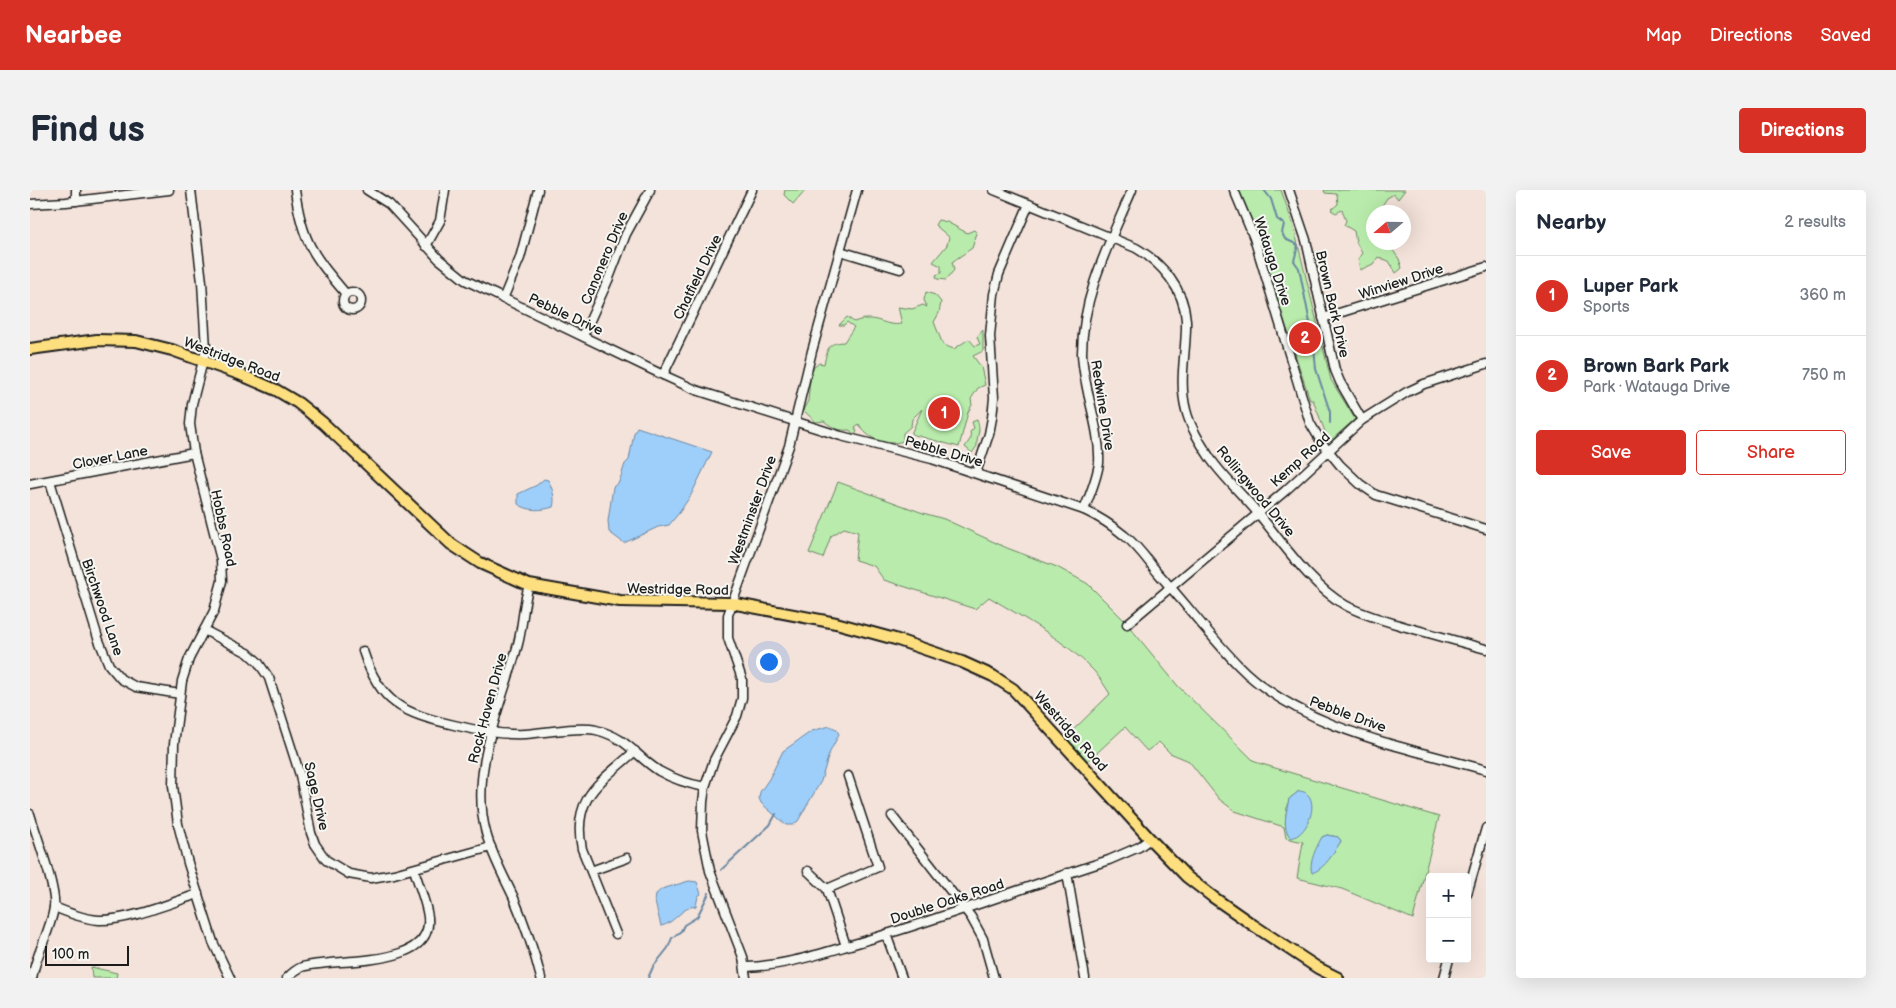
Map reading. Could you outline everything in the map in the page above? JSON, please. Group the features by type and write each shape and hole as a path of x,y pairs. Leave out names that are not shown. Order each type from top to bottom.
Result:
{"main road":[{"name":"Westridge Road","path":"30,349 115,339 159,346 276,390 298,404 333,432 451,544 480,563 529,585 626,602 731,603 836,623 881,635 962,662 993,676 1013,690 1028,704 1150,839 1187,877 1212,897 1318,968 1338,978"}],"street":[{"path":"76,190 76,201"},
{"path":"30,204 76,201 169,190"},
{"name":"Hobbs Road","path":"191,190 202,288 206,349 190,412 190,424 194,453 221,560 222,572 220,592 214,611 189,659 180,694 174,744 173,786 179,831 213,942 230,978"},
{"path":"295,190 299,220 311,249 322,266 346,294"},
{"name":"Pebble Drive","path":"367,190 389,204 426,246 452,271 465,280 696,390 840,436 932,459 1097,516 1127,537 1238,666 1264,688 1286,703 1311,716 1347,729 1486,770"},
{"path":"426,246 440,220 445,190"},
{"path":"503,298 520,258 538,190"},
{"name":"Canonero Drive","path":"583,336 626,234 650,190"},
{"name":"Chatfield Drive","path":"663,375 752,190"},
{"name":"Westminster Drive","path":"746,978 746,967 710,871 706,855 702,818 705,787 714,760 737,716 742,698 742,678 728,638 728,615 789,446 812,351 857,190"},
{"name":"Rollingwood Drive","path":"994,190 1112,238 1150,256 1166,272 1182,301 1186,319 1182,372 1186,411 1192,425 1211,458 1312,577 1331,596 1347,606 1391,622 1486,649"},
{"name":"Redwine Drive","path":"1084,510 1096,479 1099,461 1083,373 1082,352 1088,301 1100,266 1132,190"},
{"name":"Watauga Drive","path":"1234,190 1254,238 1310,423 1327,450 1360,484 1376,495 1486,529"},
{"name":"Brown Bark Drive","path":"1289,190 1306,240 1335,370 1362,420"},
{"path":"976,473 989,434 992,418 994,398 990,336 994,294 999,274 1029,204"},
{"path":"840,251 900,269"},
{"name":"Winview Drive","path":"1323,318 1486,267"},
{"name":"Kemp Road","path":"1128,624 1285,491 1327,450 1362,420 1407,392 1424,384 1486,364"},
{"name":"Clover Lane","path":"30,484 194,453"},
{"name":"Birchwood Lane","path":"50,481 98,638 109,665 121,679 136,687 180,694"},
{"name":"Rock Haven Drive","path":"529,585 518,646 491,734 481,790 484,822 491,848 525,925 541,978"},
{"name":"Sage Drive","path":"204,630 248,652 261,665 269,678 300,775 311,833 315,844 326,860 349,874 360,877 380,877 491,848"},
{"path":"364,651 376,682 397,705 421,717 491,734 512,735 594,729 626,742 659,770 688,784 705,787"},
{"path":"616,934 582,849 579,835 581,810 585,800 595,787 635,751"},
{"path":"827,889 878,867 848,776"},
{"path":"30,814 52,889 54,907 32,978"},
{"path":"892,816 971,917 983,939 994,978"},
{"path":"1471,880 1486,828"},
{"name":"Double Oaks Road","path":"746,967 767,967 785,964 886,934 1109,860 1139,847 1150,839"},
{"path":"591,871 627,858"},
{"path":"287,978 300,968 397,954 418,944 426,931 428,917 414,869"},
{"path":"808,870 827,889 846,946"},
{"path":"1067,874 1085,978"},
{"path":"54,907 80,917 122,918 198,894"},
{"path":"886,934 902,978"},
{"path":"1444,978 1448,963"}],"green space":[{"path":"785,190 805,190 793,204 784,195"},
{"path":"1239,190 1281,190 1293,224 1331,380 1355,419 1329,442 1313,400 1310,400 1249,213"},
{"path":"1324,190 1405,190 1398,199 1394,194 1387,198 1382,205 1366,205 1366,250 1393,250 1402,268 1396,273 1389,261 1378,257 1373,264 1360,270 1358,259 1362,253 1356,242 1354,231 1344,225 1346,221 1342,210 1336,213 1331,210 1338,204 1337,194 1325,193"},
{"path":"938,220 947,222 967,233 974,230 977,233 972,248 952,262 954,270 946,280 937,279 936,275 941,273 941,266 933,262 947,245 949,237 935,225"},
{"path":"926,292 935,295 941,302 939,313 934,322 943,345 954,349 969,339 975,346 980,344 977,337 983,330 983,351 973,356 981,367 985,385 978,388 971,399 972,405 968,412 959,447 911,434 922,409 912,419 911,426 903,433 903,441 897,443 884,442 872,438 859,424 855,427 857,432 853,434 850,430 830,426 824,421 816,422 803,410 808,401 811,370 819,363 824,364 829,347 844,342 854,327 847,322 844,325 839,325 847,317 854,322 874,319 889,324 902,324 898,307 912,309 923,305 927,307 924,300"},
{"path":"977,420 979,427 977,446 972,453 965,447 971,438 970,432 974,428 972,422"},
{"path":"838,482 944,519 1007,548 1057,567 1088,584 1123,619 1178,686 1255,762 1439,817 1413,919 1342,889 1297,878 1303,842 1286,838 1284,827 1235,811 1219,799 1189,761 1170,753 1159,742 1147,751 1125,727 1087,762 1065,738 1110,694 1083,660 1058,640 1017,613 989,597 975,609 884,580 874,566 855,560 858,532 844,528 831,536 823,558 809,553","holes":["1299,791 1291,837 1286,829 1286,813 1289,799","1327,835 1338,837 1341,841 1332,855 1311,868 1322,837"]},
{"path":"91,967 117,973 116,978 92,978"}],"water":[{"path":"637,427 712,452 691,495 669,525 658,527 624,543 609,532 608,521 613,487 619,482 625,464 629,460 634,433"},
{"path":"544,479 548,480 552,490 553,507 535,510 518,504 518,494 537,485"},
{"path":"830,726 836,729 839,734 829,754 821,781 798,821 793,825 786,825 761,803 759,798 760,792 783,751 812,731"},
{"path":"1299,791 1306,793 1310,798 1312,805 1311,813 1304,829 1298,835 1291,838 1286,829 1286,814 1289,799"},
{"path":"1327,835 1338,837 1341,841 1325,864 1312,873 1311,864 1314,855 1322,837"},
{"path":"689,881 697,882 701,894 698,896 696,906 686,909 666,925 661,926 655,902 656,894 662,889"}],"waterway":[{"path":"1264,190 1271,199 1277,219 1284,224 1282,233 1285,239 1298,245 1294,261 1299,268 1313,338 1316,369 1330,412 1330,423"},
{"path":"721,870 770,825 776,814"},
{"path":"648,978 653,967 668,948 672,938 681,931 684,925 697,917 709,893"}],"place":[{"name":"Brown Bark Park","path":"1305,338"},
{"name":"Luper Park","path":"944,413"}]}
